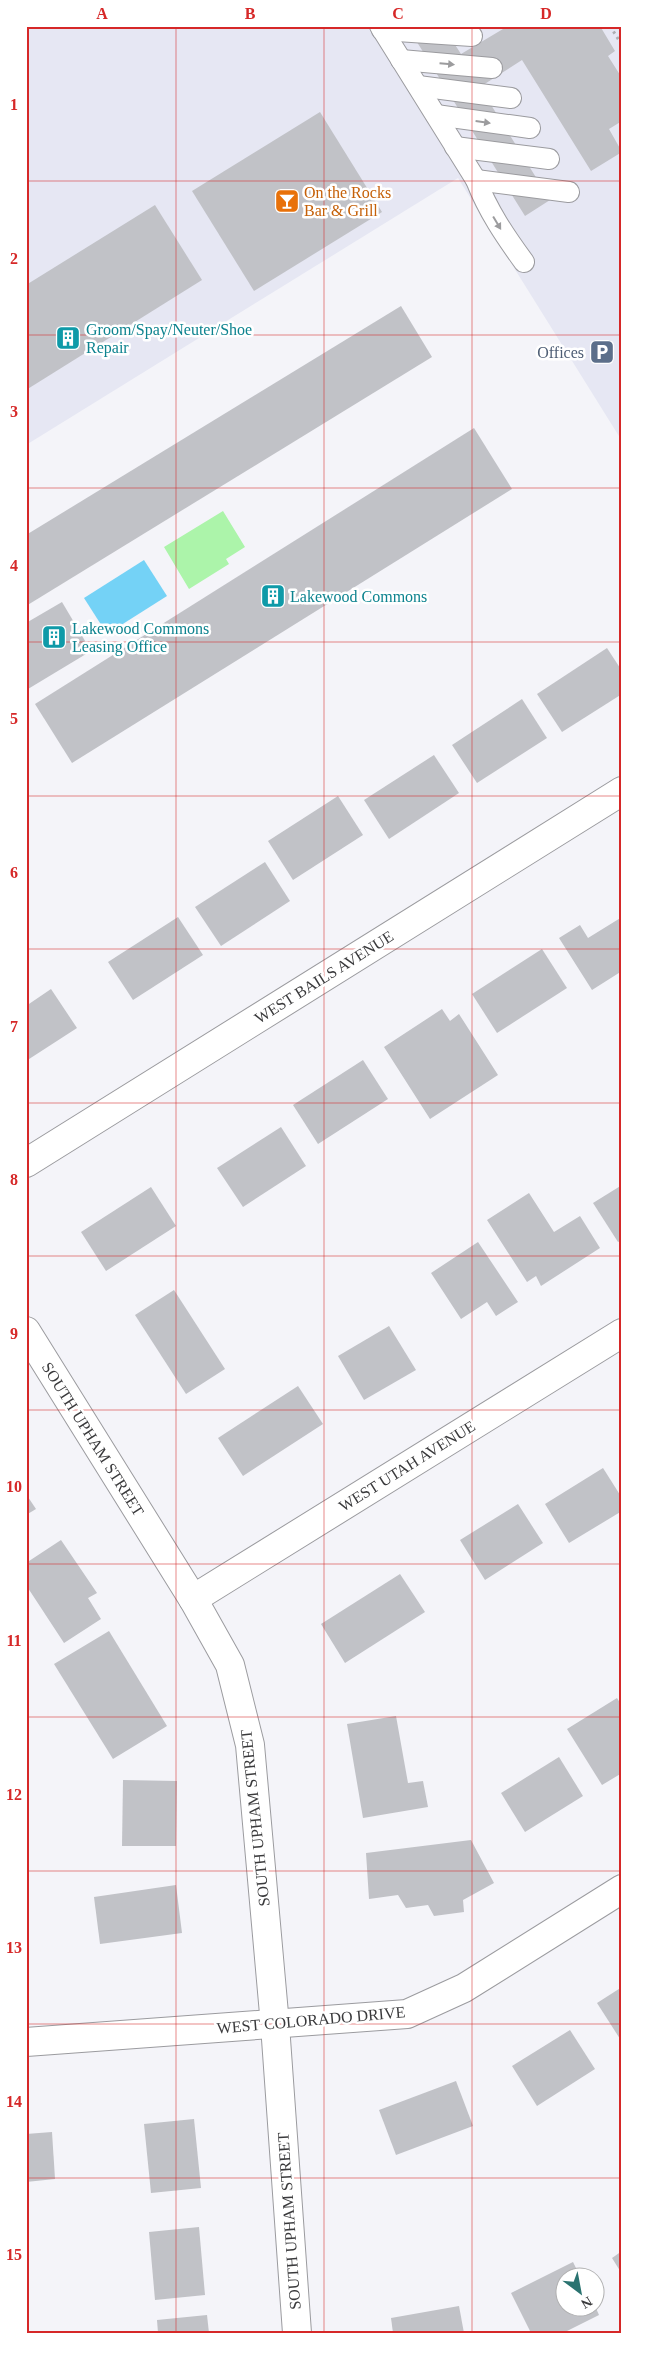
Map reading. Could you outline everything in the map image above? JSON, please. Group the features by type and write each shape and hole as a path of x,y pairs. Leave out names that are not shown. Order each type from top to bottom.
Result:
{"street":[{"name":"WEST BAILS AVENUE","path":"26,1163 622,791"},
{"name":"SOUTH UPHAM STREET","path":"26,1331 193,1599 230,1665 250,1746 275,2025 297,2333"},
{"name":"WEST UTAH AVENUE","path":"193,1599 622,1333"},
{"name":"WEST COLORADO DRIVE","path":"26,2042 406,2014 464,1988 622,1889"}],"lane":[{"path":"381,28 472,36"},
{"path":"381,28 476,180 487,207 504,236 524,262"},
{"path":"401,60 492,68"},
{"path":"418,86 511,98"},
{"path":"436,115 530,128"},
{"path":"455,147 550,159"},
{"path":"476,180 570,192"}],"path":[{"path":"610,26 621,43"}],"shaded area":[{"path":"26,26 622,26 622,441 458,178 26,445"}],"green space":[{"path":"223,511 245,547 226,559 229,564 189,589 164,547"}],"water":[{"path":"144,560 167,596 107,634 84,598"}],"building":[{"path":"407,26 443,26 461,54 503,29 501,26 600,26 615,51 608,56 622,78 622,121 609,129 622,152 591,171 522,60 480,87 550,200 525,216"},
{"name":"On the Rocks Bar & Grill","path":"320,112 382,212 254,291 192,191"},
{"name":"Groom/Spay/Neuter/Shoe Repair","path":"155,205 202,280 26,390 26,285"},
{"path":"401,306 432,357 26,606 26,535"},
{"name":"Lakewood Commons","path":"474,428 512,489 72,763 35,704"},
{"name":"Lakewood Commons Leasing Office","path":"62,602 91,651 28,689 26,623"},
{"path":"607,648 622,671 622,694 562,732 537,694"},
{"path":"522,699 547,738 477,783 452,745"},
{"path":"434,755 459,793 389,839 364,800"},
{"path":"338,796 363,835 293,880 268,841"},
{"path":"265,862 290,901 221,946 195,907"},
{"path":"178,917 203,955 133,1000 108,962"},
{"path":"622,917 622,971 592,990 559,938 580,925 588,938"},
{"path":"542,949 567,988 497,1033 472,994"},
{"path":"51,989 77,1028 26,1061 26,1006"},
{"path":"442,1009 450,1021 459,1014 498,1075 430,1119 384,1047"},
{"path":"363,1060 388,1099 318,1144 293,1105"},
{"path":"281,1127 306,1166 243,1207 217,1168"},
{"path":"622,1185 622,1240 618,1242 593,1203"},
{"path":"151,1187 176,1226 106,1271 81,1232"},
{"path":"529,1193 554,1232 580,1216 600,1248 541,1286 536,1276 527,1282 487,1220"},
{"path":"478,1242 518,1302 496,1316 487,1302 461,1319 431,1273"},
{"path":"174,1290 225,1369 186,1394 135,1315"},
{"path":"389,1326 416,1370 364,1400 338,1356"},
{"path":"298,1386 323,1424 243,1476 218,1438"},
{"path":"603,1468 622,1498 622,1511 569,1543 545,1504"},
{"path":"26,1494 36,1509 26,1515"},
{"path":"518,1504 543,1543 485,1580 460,1540"},
{"path":"61,1540 97,1593 88,1598 101,1619 64,1643 26,1585 26,1563"},
{"path":"400,1574 425,1612 345,1663 321,1624"},
{"path":"109,1631 167,1726 113,1759 54,1664"},
{"path":"617,1698 622,1706 622,1773 602,1785 567,1729"},
{"path":"396,1716 408,1783 423,1781 428,1807 363,1818 347,1724"},
{"path":"559,1757 583,1796 525,1832 501,1793"},
{"path":"123,1780 177,1781 176,1846 122,1846"},
{"path":"471,1840 494,1883 463,1900 464,1912 434,1916 428,1905 406,1908 398,1895 369,1899 366,1853"},
{"path":"176,1885 182,1933 100,1944 94,1897"},
{"path":"622,1987 622,2042 597,2003"},
{"path":"570,2030 595,2069 537,2106 512,2066"},
{"path":"456,2081 473,2126 396,2155 379,2110"},
{"path":"194,2119 201,2188 151,2193 144,2124"},
{"path":"52,2132 55,2179 26,2182 26,2134"},
{"path":"199,2227 205,2295 155,2300 149,2232"},
{"path":"622,2251 622,2274 612,2258"},
{"path":"573,2262 575,2266 565,2266"},
{"path":"556,2270 556,2316 597,2316 563,2333 531,2333 511,2293"},
{"path":"459,2306 464,2333 393,2333 391,2318"},
{"path":"207,2315 209,2333 158,2333 157,2320"}],"place":[{"name":"On the Rocks Bar & Grill","path":"287,201"},
{"name":"Groom/Spay/Neuter/Shoe Repair","path":"68,338"},
{"name":"Offices","path":"602,352"},
{"name":"Lakewood Commons","path":"273,596"},
{"name":"Lakewood Commons Leasing Office","path":"54,637"}]}
